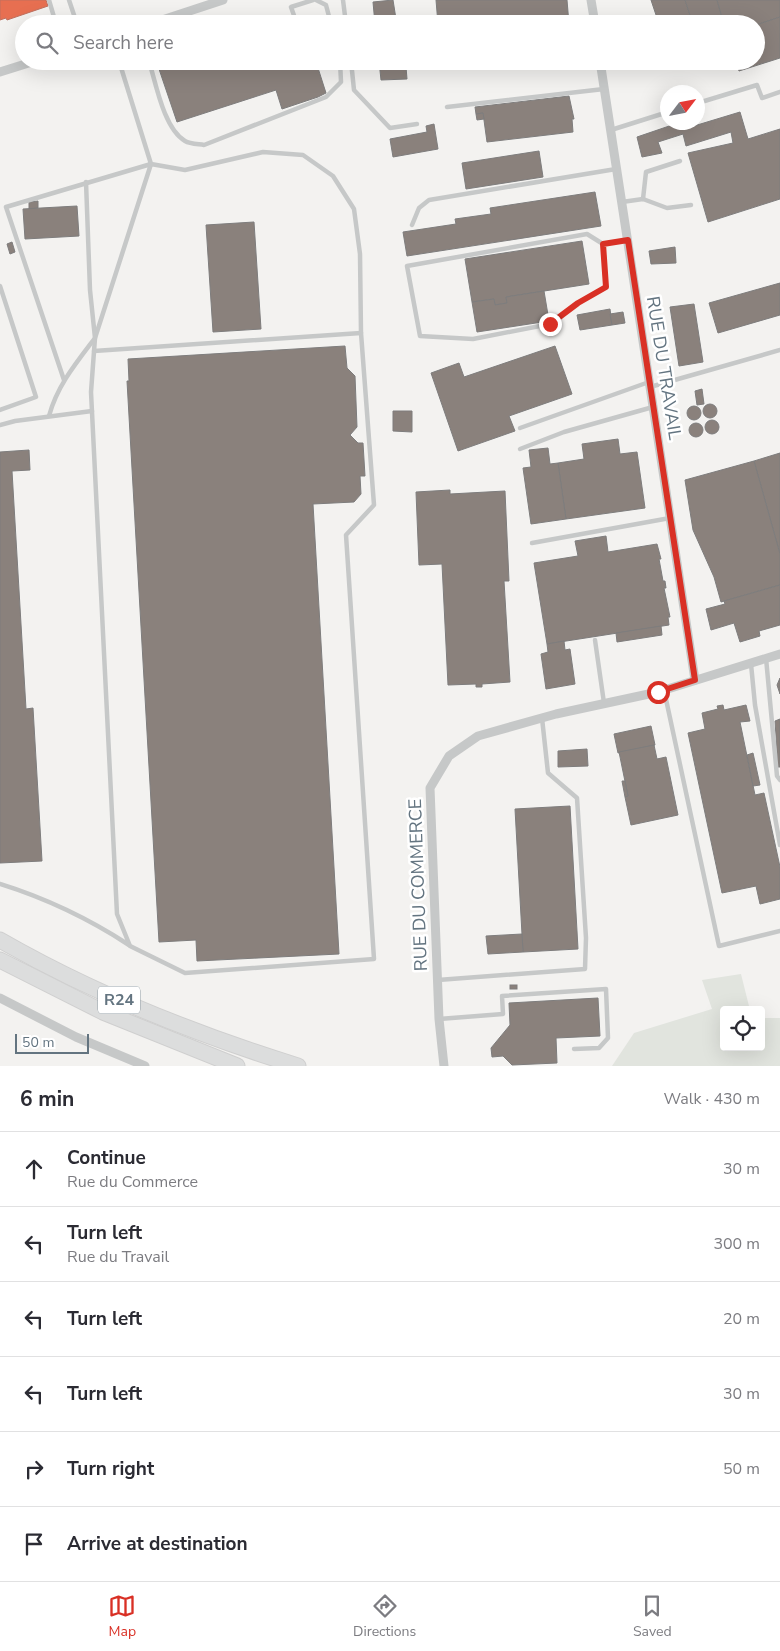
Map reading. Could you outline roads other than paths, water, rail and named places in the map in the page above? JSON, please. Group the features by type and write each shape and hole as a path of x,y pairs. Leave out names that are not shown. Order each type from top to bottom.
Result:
{"highway":[{"name":"R24","path":"0,940 110,996 176,1025 298,1066"},
{"name":"R24","path":"0,960 103,1012 237,1066"}],"street":[{"path":"177,15 223,0"},
{"path":"591,0 593,15"},
{"path":"0,72 15,67"},
{"name":"RUE DU TRAVAIL","path":"601,70 695,680"},
{"name":"RUE DU COMMERCE","path":"444,1066 439,1019 430,788 450,756 478,736 542,718 664,690 780,654"},
{"path":"0,998 76,1038 145,1066"}],"lane":[{"path":"48,0 53,15"},
{"path":"69,0 74,15"},
{"path":"343,0 345,15"},
{"path":"294,15 291,7 318,1 326,5 329,15"},
{"path":"49,416 54,398 64,380 95,338 151,164 122,70"},
{"path":"152,70 166,116 175,133 187,142 204,145 326,97 340,82 340,70"},
{"path":"351,70 354,90 390,128 417,124"},
{"path":"705,101 757,86 762,98 780,92"},
{"path":"447,108 604,89"},
{"path":"611,130 660,115"},
{"path":"0,884 21,890 99,925 130,946 185,973 374,959 346,536 374,505 361,333 360,254 354,209 333,176 303,155 271,153 218,161 185,170 151,164 6,206 64,380"},
{"path":"642,199 646,172 680,160"},
{"path":"412,225 419,208 429,200 617,168"},
{"path":"86,182 90,290 95,338 92,411 117,914 130,946"},
{"path":"622,203 642,199 667,208 692,205"},
{"path":"603,244 606,287 578,303 550,324 473,339 420,336 408,266 587,234 603,244 628,240"},
{"path":"0,286 36,397 0,410"},
{"path":"94,351 361,333"},
{"path":"520,428 650,385 780,350"},
{"path":"520,449 564,432 653,407"},
{"path":"0,425 49,416 92,411"},
{"path":"532,543 670,518"},
{"path":"595,640 604,704"},
{"path":"766,658 772,733 777,776 780,780"},
{"path":"751,662 756,714 780,845"},
{"path":"664,690 719,946 780,931"},
{"path":"438,980 585,969 586,938 577,798 548,773 542,718"},
{"path":"439,1019 503,1014 502,996 606,989 608,1038 599,1048 574,1050"}]}
